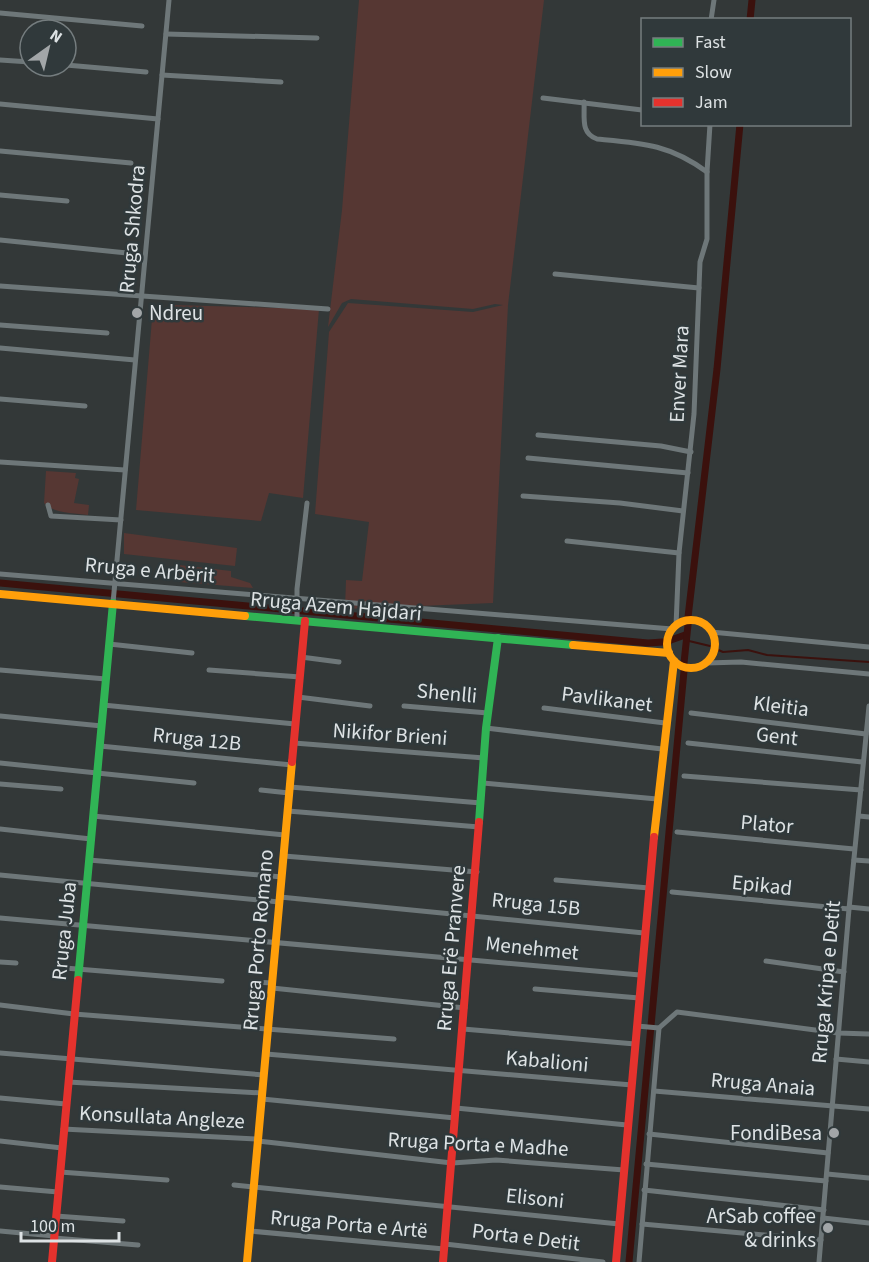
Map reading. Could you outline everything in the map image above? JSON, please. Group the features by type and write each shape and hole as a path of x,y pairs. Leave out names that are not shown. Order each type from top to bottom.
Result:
{"street":[{"name":"Rruga Shkodra","path":"114,597 169,0"},
{"path":"711,18 714,0"},
{"path":"0,13 142,26"},
{"path":"166,34 317,38"},
{"path":"0,60 18,61"},
{"path":"78,66 146,72"},
{"path":"162,75 281,81"},
{"path":"543,98 641,110"},
{"path":"584,102 585,129 589,136 597,139 657,145 679,154 706,172"},
{"path":"0,104 158,119"},
{"name":"Enver Mara","path":"674,628 683,511 691,452 700,262 707,239 706,172 711,126"},
{"path":"0,151 131,163"},
{"path":"0,195 67,201"},
{"path":"0,240 127,253"},
{"path":"555,274 699,288"},
{"path":"0,286 328,309"},
{"path":"0,325 107,333"},
{"path":"0,348 135,360"},
{"path":"0,399 85,406"},
{"path":"538,435 661,446 691,452"},
{"path":"528,458 688,473"},
{"path":"0,462 125,470"},
{"path":"523,496 620,503 683,511"},
{"path":"300,618 297,601 308,503"},
{"path":"48,505 51,516 121,520"},
{"path":"567,541 679,554"},
{"name":"Rruga e Arbërit","path":"0,574 297,601 476,612 674,628"},
{"name":"Rruga Azem Hajdari","path":"0,594 114,597 498,638 669,653"},
{"name":"Rruga Juba","path":"52,1262 114,597"},
{"name":"Rruga Porto Romano","path":"247,1262 300,677 300,618"},
{"path":"711,632 714,651 706,663 697,668 687,668 674,661 669,653 668,638 674,628 695,621 711,632 869,647"},
{"name":"Rruga Erë Pranvere","path":"443,1262 477,872 486,728 498,638"},
{"path":"109,644 192,653"},
{"path":"301,657 339,662"},
{"path":"616,1262 644,933 662,749 674,661"},
{"path":"706,663 741,662 869,674"},
{"path":"0,670 106,679"},
{"path":"209,670 300,677"},
{"path":"298,697 370,706"},
{"path":"104,705 295,724"},
{"name":"Shenlli","path":"404,706 488,713"},
{"name":"Rruga Kripa e Detit","path":"819,1262 854,849 869,706"},
{"name":"Pavlikanet","path":"544,708 665,723"},
{"name":"Kleitia","path":"691,713 867,731"},
{"path":"0,716 102,726"},
{"path":"486,728 662,749"},
{"name":"Nikifor Brieni","path":"294,743 484,758"},
{"name":"Gent","path":"688,743 862,762"},
{"name":"Rruga 12B","path":"100,746 292,765"},
{"path":"0,763 194,783"},
{"path":"862,772 869,773"},
{"path":"684,777 861,790"},
{"path":"483,783 657,799"},
{"path":"0,784 61,789"},
{"path":"261,790 481,803"},
{"path":"288,811 479,827"},
{"path":"93,816 285,835"},
{"path":"859,816 869,817"},
{"path":"0,829 91,838"},
{"name":"Plator","path":"678,832 854,849"},
{"path":"284,856 477,872"},
{"path":"88,860 282,877"},
{"path":"854,860 869,861"},
{"name":"Rruga 15B","path":"0,875 473,914 644,933"},
{"path":"556,880 649,888"},
{"name":"Epikad","path":"672,892 869,909"},
{"name":"Menehmet","path":"0,918 640,975"},
{"path":"766,961 844,972"},
{"path":"0,962 15,963"},
{"path":"65,968 222,981"},
{"path":"252,982 465,1008"},
{"path":"535,989 639,998"},
{"path":"0,1005 74,1014 393,1039"},
{"path":"639,1262 658,1028 673,1015 683,1013 838,1033 869,1034"},
{"path":"637,1026 658,1028"},
{"path":"463,1029 635,1044"},
{"path":"0,1053 264,1074"},
{"name":"Kabalioni","path":"266,1054 632,1085"},
{"path":"836,1059 869,1062"},
{"path":"68,1082 262,1096 455,1118"},
{"name":"Rruga Anaia","path":"654,1091 869,1109"},
{"path":"0,1098 66,1104"},
{"path":"456,1108 627,1125"},
{"name":"Konsullata Angleze","path":"63,1129 258,1140"},
{"path":"649,1134 828,1153"},
{"name":"Rruga Porta e Madhe","path":"258,1140 452,1163 505,1161 624,1170"},
{"path":"0,1141 62,1148"},
{"path":"646,1164 826,1181"},
{"path":"60,1172 167,1180"},
{"path":"827,1174 869,1178"},
{"name":"Rruga Porta e Artë","path":"234,1185 448,1205"},
{"path":"0,1187 58,1192"},
{"path":"644,1190 824,1210"},
{"name":"Elisoni","path":"448,1205 619,1224"},
{"path":"56,1216 123,1221"},
{"path":"823,1218 869,1222"},
{"path":"642,1224 821,1240"},
{"name":"Rruga Porta e Artë","path":"250,1231 445,1247"},
{"path":"0,1232 138,1245"},
{"name":"Porta e Detit","path":"445,1247 603,1262"}],"shaded area":[{"path":"359,0 544,0 508,305 493,603 345,609 346,580 362,581 369,522 315,514 329,332 348,303 473,312 503,305 495,304 473,309 351,299 342,303 328,327 342,210"},
{"path":"171,305 319,309 303,498 269,493 261,521 136,510 152,319 170,321"},
{"path":"46,471 76,473 75,478 79,479 74,503 89,505 88,515 59,511 44,503"},
{"path":"124,533 237,548 235,566 124,554"},
{"path":"179,565 231,571 231,577 250,583 253,588 179,582"}],"waterway":[{"path":"750,18 752,0"},
{"path":"688,617 717,369 740,126"},
{"path":"0,583 648,643 663,642"},
{"path":"684,663 688,625"},
{"path":"685,635 689,641 710,646"},
{"path":"671,640 685,635"},
{"path":"716,649 723,652 748,650 767,655 869,662"},
{"path":"629,1262 684,671"}],"traffic: fast":[{"path":"78,980 113,603"},
{"path":"245,616 573,645"},
{"path":"479,822 486,728 498,638"}],"traffic: slow":[{"path":"0,594 245,616"},
{"path":"691,620 708,627 715,644 708,661 691,668 674,661 667,644 674,627 691,620"},
{"path":"573,645 669,653"},
{"path":"654,837 674,661"},
{"path":"247,1262 292,762"}],"traffic: jam":[{"path":"292,762 305,621"},
{"path":"443,1262 479,822"},
{"path":"616,1262 654,837"},
{"path":"52,1262 78,980"}],"place":[{"name":"Ndreu","path":"137,313"},
{"name":"FondiBesa","path":"834,1133"},
{"name":"ArSab coffee & drinks","path":"828,1228"}]}
